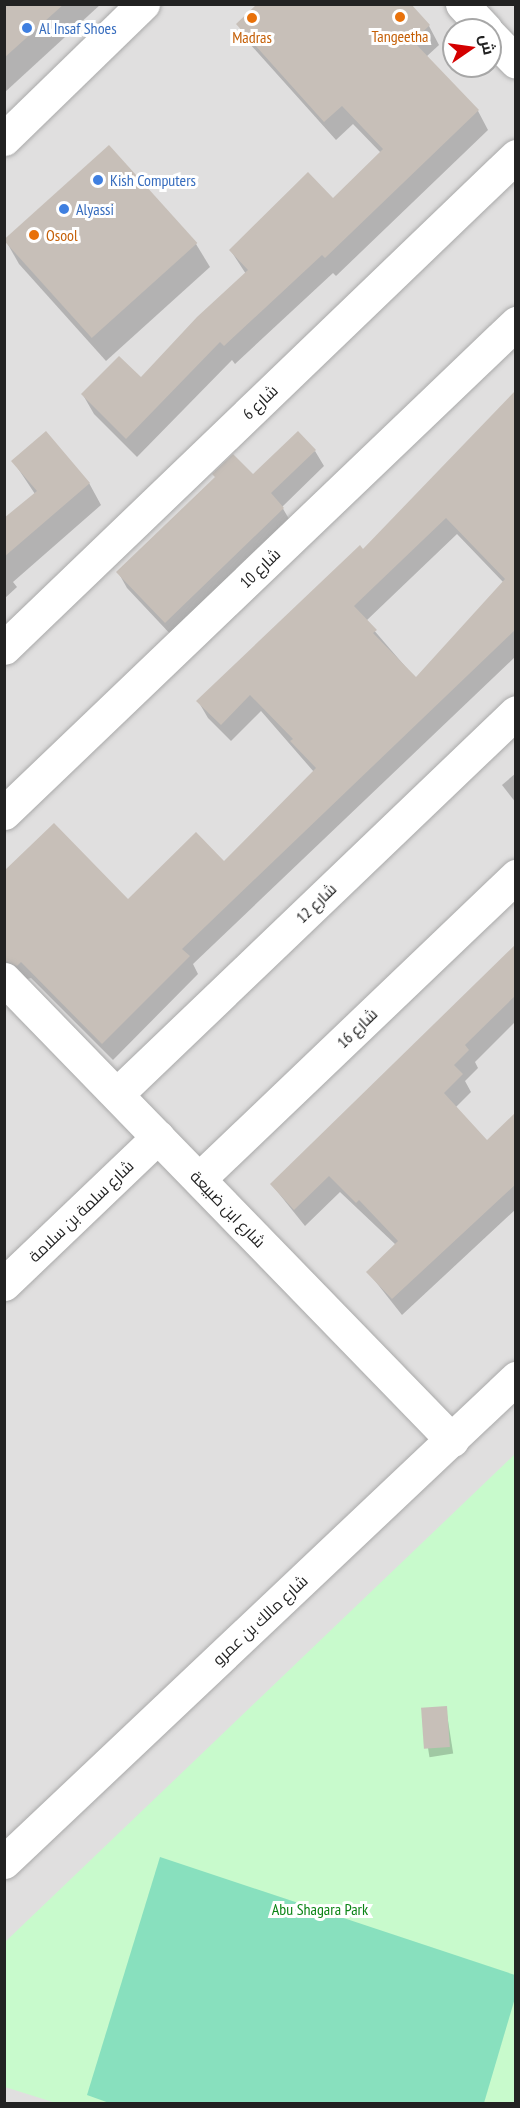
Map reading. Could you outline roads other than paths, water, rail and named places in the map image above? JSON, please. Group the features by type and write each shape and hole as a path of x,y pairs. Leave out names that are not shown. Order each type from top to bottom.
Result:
{"street":[{"path":"4,139 143,4"},
{"path":"462,4 475,18"},
{"path":"502,47 516,62"},
{"name":"شارع 6","path":"4,648 516,156"},
{"name":"شارع 10","path":"4,813 516,322"},
{"name":"شارع 12","path":"117,1094 516,712"},
{"name":"شارع 16","path":"199,1179 516,876"},
{"name":"شارع ابن ضبيعة","path":"4,979 452,1440"},
{"name":"شارع سلمة بن سلامة","path":"4,1284 158,1137"},
{"name":"شارع مالك بن عمرو","path":"4,1862 516,1378"}],"place":[{"name":"Tangeetha","path":"400,17"},
{"name":"Madras","path":"252,18"},
{"name":"Al Insaf Shoes","path":"27,28"},
{"name":"Kish Computers","path":"98,180"},
{"name":"Alyassi","path":"64,209"},
{"name":"Osool","path":"34,235"}],"park label":[{"name":"Abu Shagara Park","path":"320,1909"}]}
